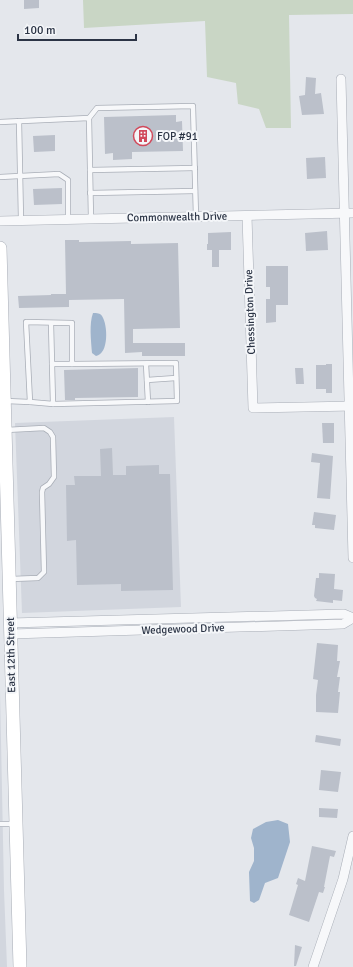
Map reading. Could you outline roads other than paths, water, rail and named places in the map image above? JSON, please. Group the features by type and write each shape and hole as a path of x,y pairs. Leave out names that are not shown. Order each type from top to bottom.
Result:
{"street":[{"path":"341,79 349,213 353,558"},
{"name":"Commonwealth Drive","path":"0,221 349,213"},
{"name":"Chessington Drive","path":"247,216 253,408 351,406"},
{"name":"East 12th Street","path":"0,248 4,402 3,490 9,579 7,596 10,629 20,967"},
{"name":"Wedgewood Drive","path":"344,614 353,618 344,624 10,629 344,614"},
{"path":"313,967 343,879 353,836"}],"lane":[{"path":"91,219 89,118 97,108 193,106 196,217"},
{"path":"0,122 89,118"},
{"path":"19,122 22,220"},
{"path":"90,170 195,168"},
{"path":"0,177 59,174 68,180 68,219"},
{"path":"90,193 195,190"},
{"path":"30,402 26,322 72,323 72,364"},
{"path":"51,323 53,404"},
{"path":"4,402 53,404 177,401 176,363 52,364"},
{"path":"146,364 148,402"},
{"path":"147,380 176,378"},
{"path":"3,422 44,428 50,432 53,437 54,477 49,484 43,488 42,492 44,572 41,576 35,579 9,579"},
{"path":"0,824 15,824"}],"water":[{"path":"93,313 97,313 102,316 106,332 103,350 96,356 92,353 91,343"},
{"path":"278,820 288,824 290,842 278,878 265,883 259,900 254,903 250,901 249,872 254,861 254,848 251,838 253,829 266,822"}],"place":[{"name":"FOP #91","path":"143,136"}]}
